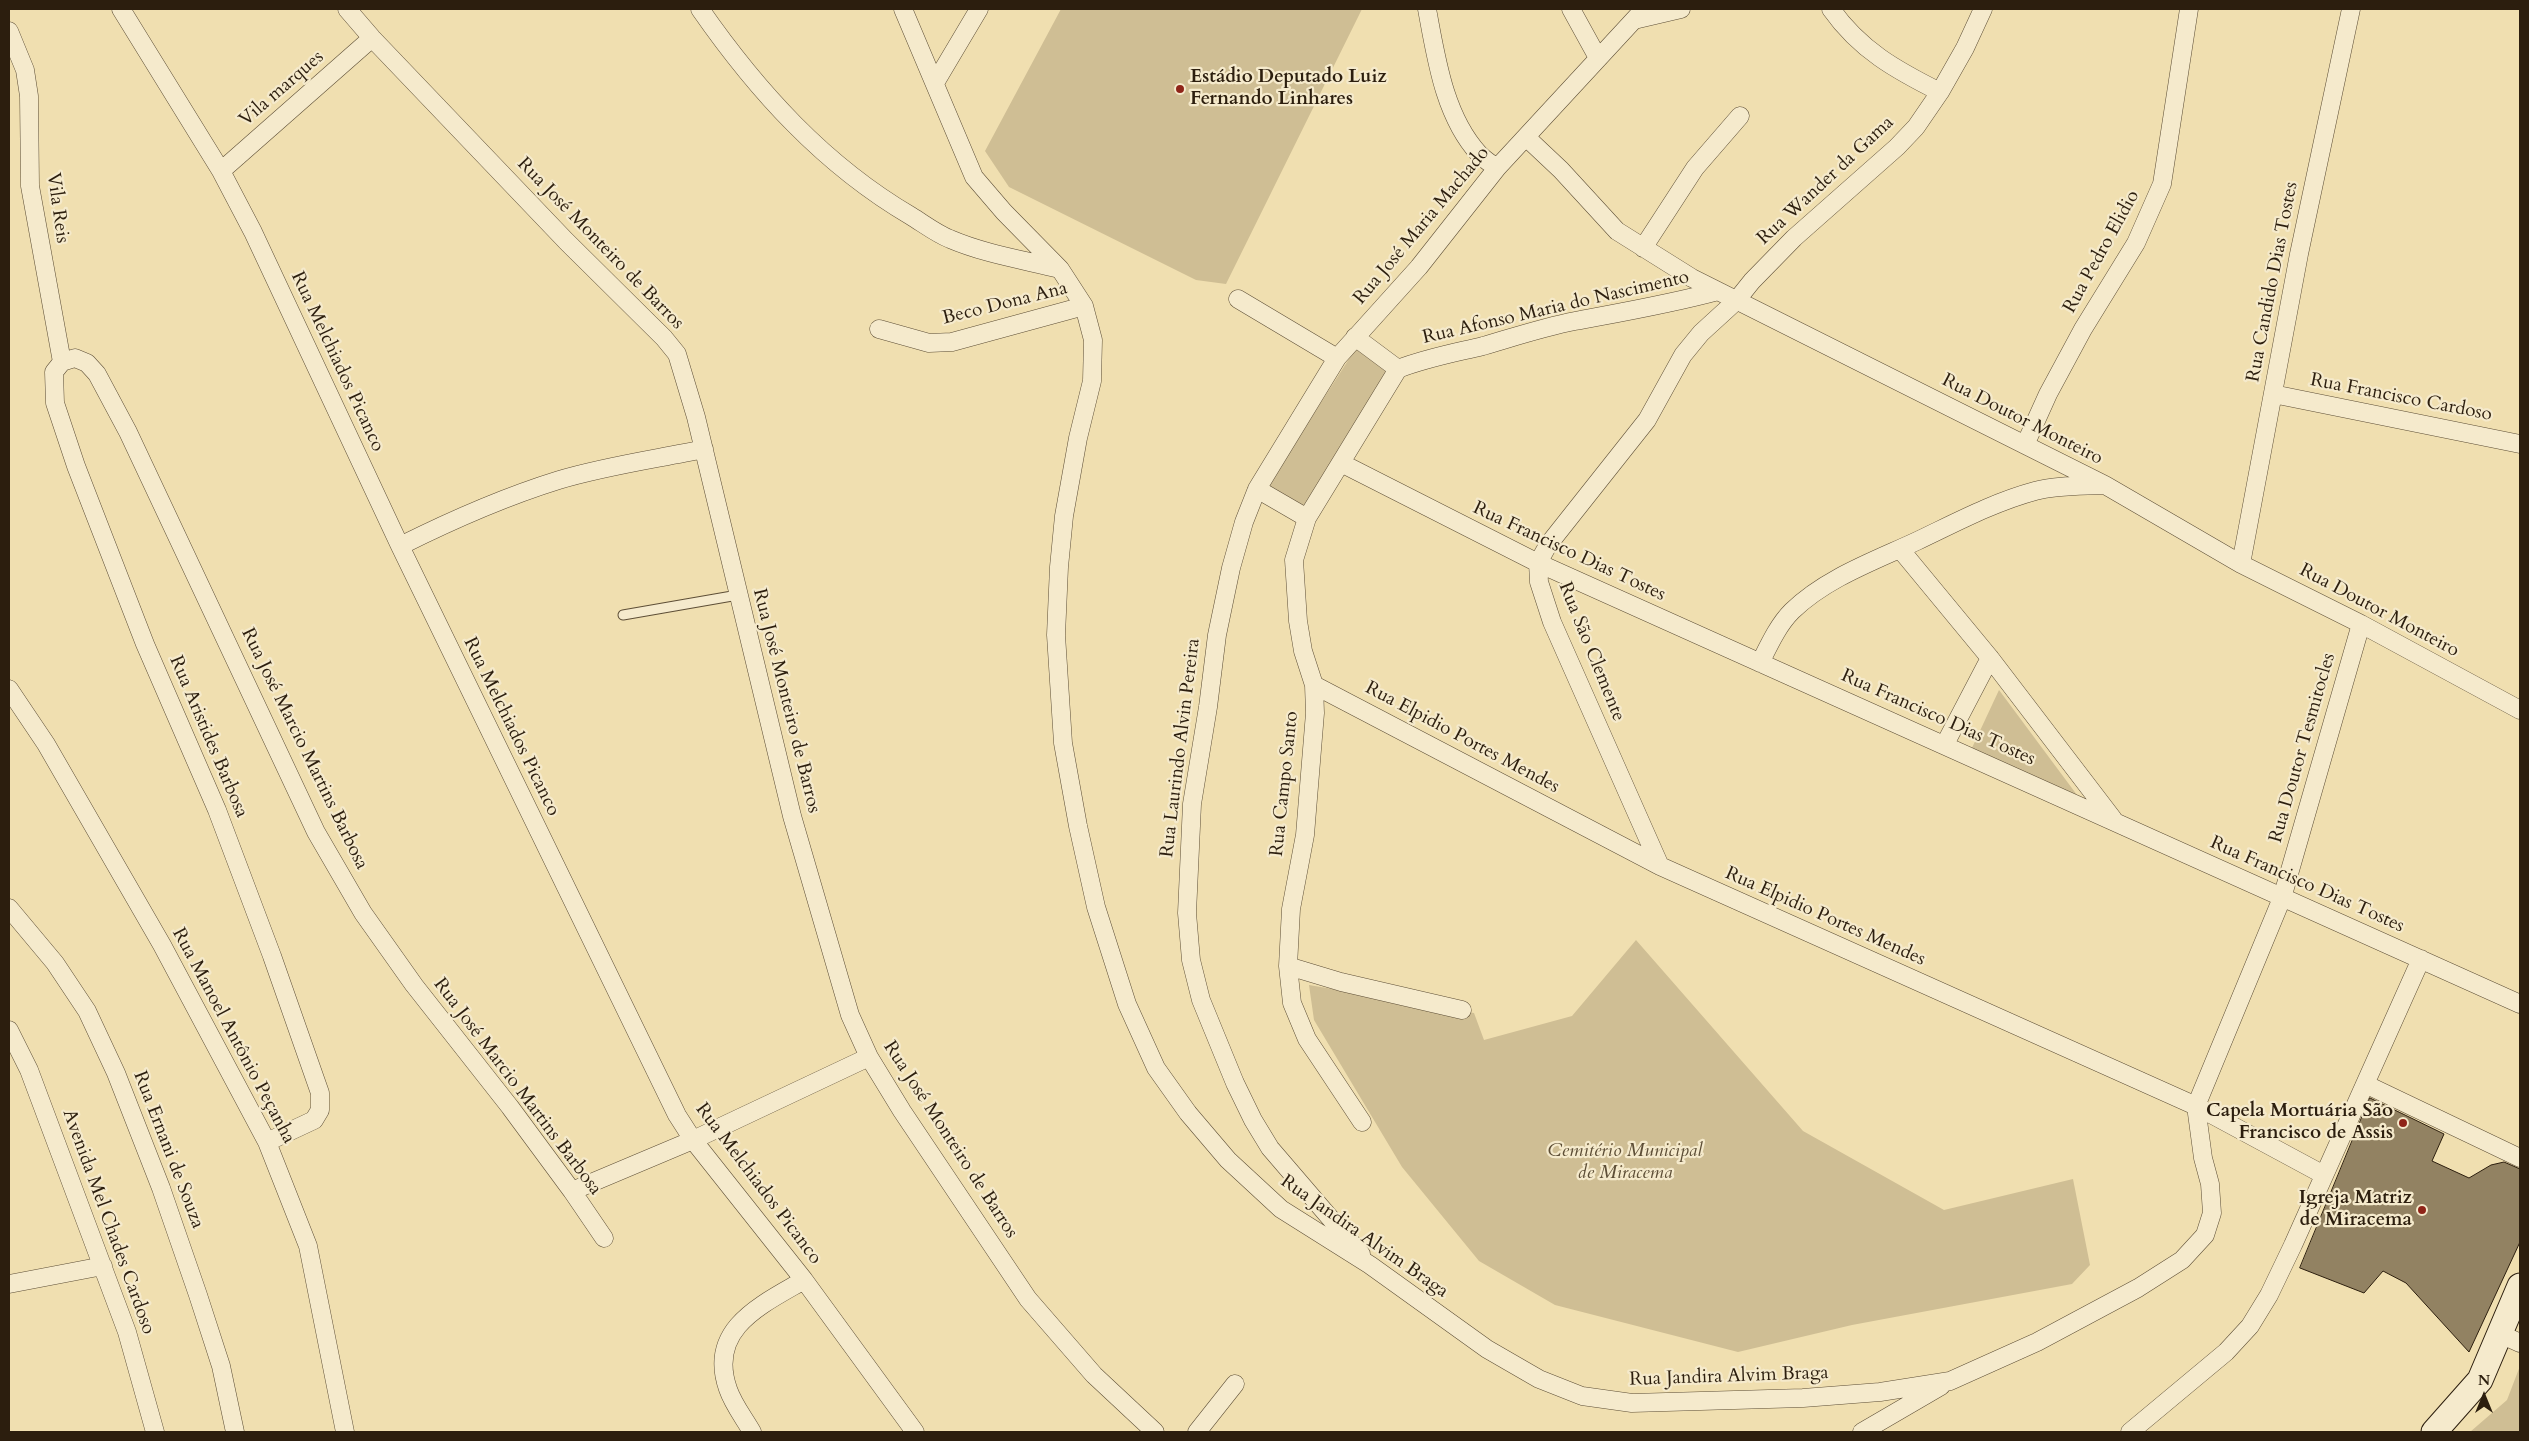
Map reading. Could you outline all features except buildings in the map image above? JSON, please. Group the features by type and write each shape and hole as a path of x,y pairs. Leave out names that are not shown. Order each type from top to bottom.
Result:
{"street":[{"name":"Rua Melchiados Picanco","path":"121,9 221,171 252,232 400,546 677,1115 693,1140 804,1280 914,1432"},
{"name":"Rua José Monteiro de Barros","path":"347,9 372,38 677,354 704,449 795,826 850,1015 869,1057 902,1111 1028,1299 1094,1374 1154,1432"},
{"path":"700,9 730,52 777,107 839,168 899,209 950,239 1001,255 1060,269"},
{"name":"Rua Jandira Alvim Braga","path":"903,9 935,83 952,130 974,177 1004,212 1060,269 1084,306 1093,340 1092,381 1078,438 1064,516 1056,635 1063,743 1078,826 1096,907 1130,1012 1156,1068 1188,1113 1228,1160 1281,1209 1370,1265 1487,1349 1539,1380 1582,1396 1632,1403 1802,1398 1880,1392 1950,1381 2037,1342 2138,1288 2182,1260 2205,1235 2212,1213 2210,1184 2203,1158 2196,1106"},
{"path":"935,83 979,9"},
{"path":"1427,9 1435,50 1453,112 1479,154 1497,168"},
{"path":"1571,9 1598,58"},
{"path":"1639,14 1681,9"},
{"path":"1831,9 1846,30 1874,54 1899,71 1940,92"},
{"name":"Rua Wander da Gama","path":"1736,301 1752,281 1794,238 1897,148 1916,127 1940,92 1983,9"},
{"name":"Rua Pedro Elidio","path":"2025,445 2048,394 2083,329 2136,243 2162,184 2189,9"},
{"name":"Rua Candido Dias Tostes","path":"2241,564 2350,9"},
{"name":"Rua José Maria Machado","path":"1257,489 1337,358 1419,267 1497,168 1527,138 1639,14"},
{"name":"Vila Reis","path":"9,31 25,70 28,96 30,186 62,362"},
{"name":"Vila marques","path":"221,171 372,38"},
{"path":"1643,248 1695,168 1740,116"},
{"name":"Rua Doutor Monteiro","path":"1527,138 1617,231 1643,248 1736,301 2105,485 2241,564 2361,624 2520,710"},
{"name":"Rua Afonso Maria do Nascimento","path":"1398,369 1428,358 1482,346 1527,332 1575,321 1631,312 1718,291"},
{"path":"1238,299 1337,358"},
{"path":"1538,563 1548,545 1647,420 1683,355 1701,334 1736,301"},
{"name":"Beco Dona Ana","path":"879,329 929,343 952,342 1084,306"},
{"path":"1355,337 1398,369"},
{"name":"Rua José Marcio Martins Barbosa","path":"62,362 75,358 87,363 97,374 128,432 316,832 362,913 414,985 510,1107 572,1190 604,1238"},
{"name":"Rua Aristides Barbosa","path":"62,362 54,372 54,403 76,466 145,644 217,810 279,973 320,1093 320,1110 314,1120 267,1142"},
{"name":"Rua Campo Santo","path":"1362,1122 1307,1039 1292,1003 1288,966 1291,909 1305,835 1314,743 1314,684 1303,651 1295,591 1294,560 1307,518 1398,369"},
{"name":"Rua Francisco Cardoso","path":"2273,394 2520,444"},
{"path":"400,546 445,523 560,480 704,449"},
{"name":"Rua Francisco Dias Tostes","path":"1341,464 1538,563 1945,744 2520,1004"},
{"path":"1760,663 1777,631 1791,612 1812,593 1873,560 2003,500 2064,486 2105,485"},
{"path":"1257,489 1307,518"},
{"name":"Rua Laurindo Alvin Pereira","path":"1257,489 1244,522 1217,635 1208,707 1192,804 1187,913 1191,960 1201,1000 1234,1083 1253,1120 1270,1148 1370,1265"},
{"path":"1900,548 1990,658 2115,821"},
{"name":"Rua São Clemente","path":"1538,563 1540,582 1552,622 1660,866"},
{"name":"Rua Doutor Tesmitocles","path":"2196,1106 2282,898 2361,624"},
{"path":"1945,744 1990,658"},
{"name":"Rua Elpidio Portes Mendes","path":"1314,684 1660,866 2196,1106 2324,1175"},
{"name":"Rua Manoel Antônio Peçanha","path":"9,689 46,744 162,945 267,1142 308,1246 345,1432"},
{"name":"Rua Ernani de Souza","path":"9,908 56,963 87,1011 116,1073 161,1188 198,1295 221,1366 235,1432"},
{"path":"2130,1432 2226,1352 2250,1326 2269,1295 2293,1245 2421,958"},
{"path":"1288,966 1341,982 1462,1010"},
{"name":"Avenida Mel Chades Cardoso","path":"9,1032 29,1070 103,1266 127,1332 155,1432"},
{"path":"572,1190 693,1140 869,1057"},
{"path":"2365,1084 2520,1158"},
{"path":"9,1284 103,1266"},
{"path":"752,1432 728,1390 722,1366 725,1344 737,1326 759,1306 804,1280"},
{"path":"2434,1432 2480,1380 2510,1339 2520,1286"},
{"path":"1862,1432 1950,1381"},
{"path":"1196,1432 1235,1384"}],"lane":[{"path":"623,615 738,594"}],"green space":[{"name":"Estádio Deputado Luiz Fernando Linhares","path":"1061,9 1362,9 1226,284 1196,280 1009,187 985,151"},
{"path":"1356,348 1396,379 1307,512 1265,490"},
{"path":"1999,690 2077,795 1971,750"},
{"name":"Cemitério Municipal de Miracema","path":"1636,940 1803,1131 1944,1210 2073,1179 2090,1265 2072,1284 1852,1325 1738,1352 1555,1305 1479,1261 1402,1167 1314,1020 1309,985 1474,1013 1484,1040 1572,1016"},
{"path":"2520,1366 2520,1432 2470,1432 2507,1400"}],"place":[{"name":"Estádio Deputado Luiz Fernando Linhares","path":"1180,89"},
{"name":"Capela Mortuária São Francisco de Assis","path":"2403,1123"},
{"name":"Igreja Matriz de Miracema","path":"2422,1210"}]}
